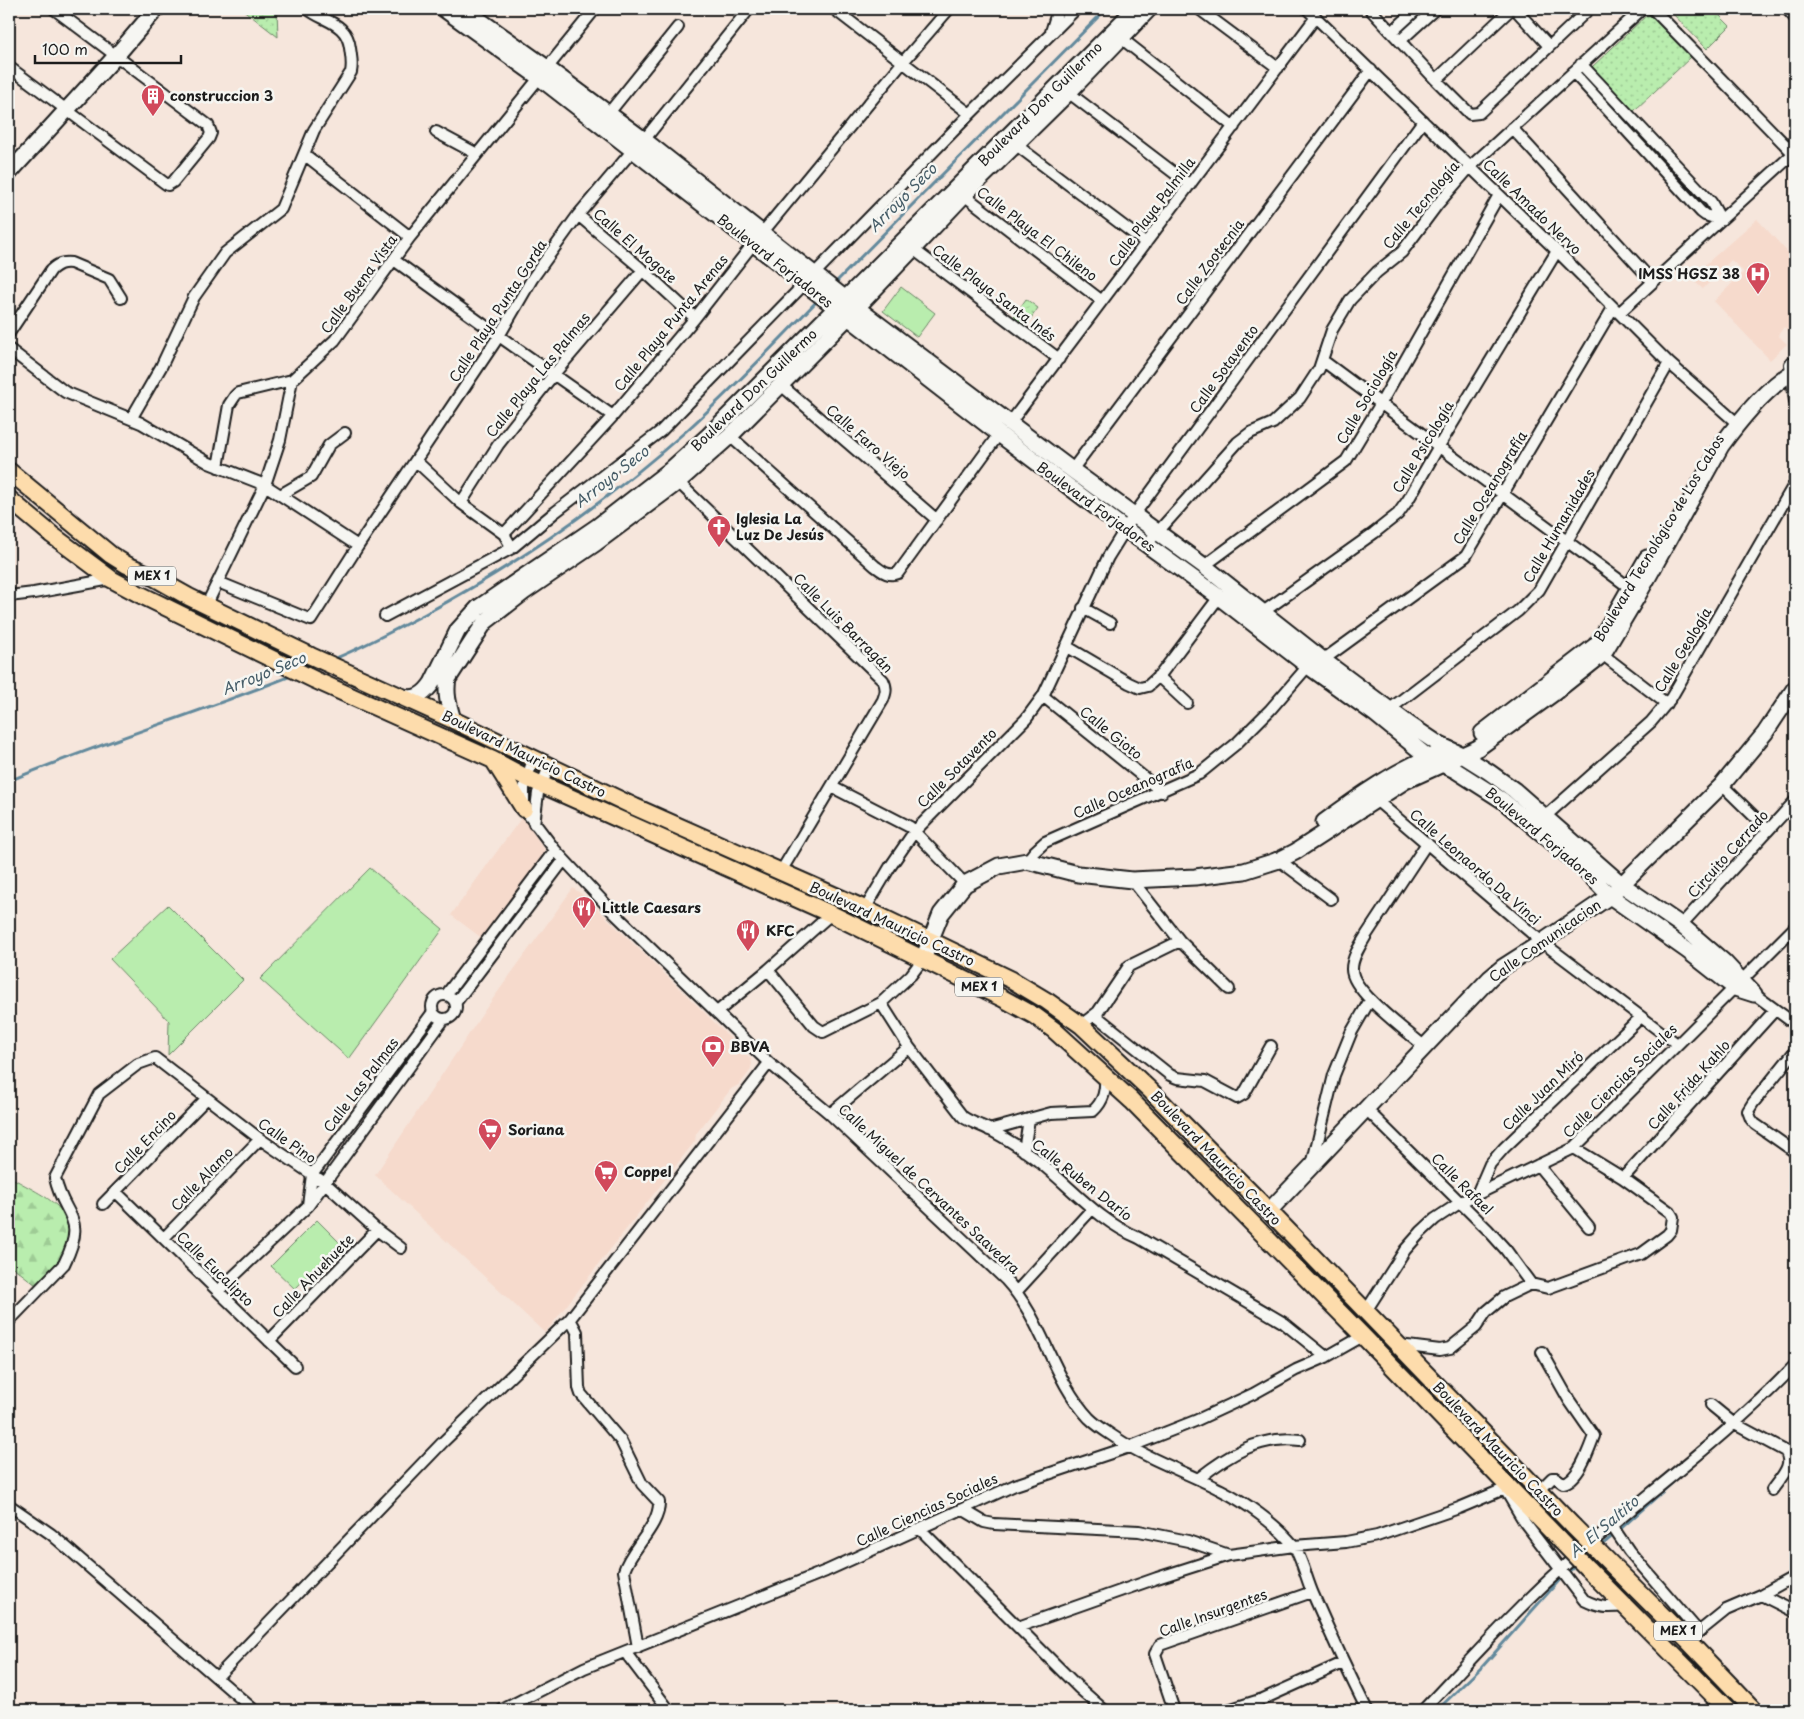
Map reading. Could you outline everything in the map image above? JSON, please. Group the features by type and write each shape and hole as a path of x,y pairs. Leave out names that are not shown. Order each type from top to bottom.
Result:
{"main road":[{"name":"Boulevard Mauricio Castro","path":"9,471 111,555 206,606 453,720 549,767 780,873 865,909 1012,980 1082,1025 1150,1090 1269,1211 1573,1526 1600,1553 1693,1636 1754,1710"},
{"name":"Boulevard Mauricio Castro","path":"9,499 52,535 112,579 155,603 315,680 493,760 534,782 831,914 1035,1016 1054,1030 1132,1101 1363,1336 1507,1488 1728,1710"},
{"path":"493,760 524,809"}],"street":[{"path":"9,67 168,185 173,182 210,138 208,125 54,9"},
{"path":"9,173 116,56 156,9"},
{"path":"131,419 161,367 194,297 225,253 281,209 318,121 348,78 352,64 349,38 340,27 308,9"},
{"name":"Boulevard Forjadores","path":"444,9 608,114 638,145"},
{"name":"Boulevard Forjadores","path":"464,9 758,238 999,434 1219,597 1308,666 1375,714 1429,758 1484,787 1583,868 1610,896 1795,1024"},
{"name":"Calle Buena Vista","path":"292,380 336,340 410,237 544,73 593,9"},
{"name":"Calle Playa Punta Gorda","path":"218,582 311,620 358,546 499,336 525,289 578,215 749,9"},
{"path":"834,9 970,114"},
{"name":"Calle Playa Punta Arenas","path":"504,534 613,416 903,62 949,9"},
{"path":"1051,34 1058,9"},
{"path":"384,616 512,548 554,513 643,447 812,281 970,114 1076,9"},
{"name":"Boulevard Don Guillermo","path":"400,696 416,698 426,690 432,683 458,630 478,608 730,436 781,385 843,306 913,249 960,192 1015,144 1134,9"},
{"name":"Boulevard Don Guillermo","path":"453,720 447,699 446,688 448,679 485,622 524,592 596,543 673,476 719,426 1064,89 1121,38 1149,9"},
{"path":"1199,9 1278,68"},
{"name":"Calle Amado Nervo","path":"1308,9 1557,251 1669,363 1734,421"},
{"path":"1370,9 1470,114 1479,113 1589,9"},
{"path":"1392,32 1417,9"},
{"path":"1400,41 1435,9"},
{"path":"1436,80 1513,9 1549,46"},
{"name":"Calle Tecnología","path":"1147,544 1243,438 1273,423 1290,408 1309,386 1322,360 1332,330 1350,300 1377,272 1402,252 1437,205 1470,167 1642,9"},
{"path":"1653,9 1794,154"},
{"path":"1787,9 1795,18"},
{"name":"Calle Playa Palmilla","path":"1010,423 1316,17"},
{"path":"608,114 678,27"},
{"path":"1121,38 1234,127"},
{"path":"1581,64 1711,202 1721,220"},
{"name":"Calle Zootecnia","path":"1072,470 1371,70"},
{"path":"1573,72 1701,212 1721,220"},
{"path":"1064,89 1190,185"},
{"name":"Calle Sotavento","path":"865,909 914,832 1026,719 1043,696 1108,557 1134,515 1423,121"},
{"path":"1512,128 1653,282"},
{"path":"436,132 477,154"},
{"path":"1015,144 1146,243"},
{"path":"304,154 410,237"},
{"name":"Calle Oceanografía","path":"1323,660 1466,556 1502,493 1616,311 1653,282 1794,154"},
{"name":"Calle Playa El Chileno","path":"960,192 1102,301"},
{"name":"Calle Sociología","path":"1204,566 1346,460 1499,195"},
{"name":"Calle El Mogote","path":"578,215 643,270 695,318"},
{"name":"Calle Playa Santa Inés","path":"913,249 1059,359"},
{"name":"Calle Psicología","path":"1263,612 1398,514 1557,251"},
{"path":"394,260 613,416"},
{"path":"9,333 57,264 71,263 109,279 121,298"},
{"name":"Calle Playa Las Palmas","path":"461,504 498,445 554,374 643,270"},
{"name":"Boulevard Forjadores","path":"843,306 1010,423 1157,531 1323,660 1426,736 1489,772 1546,816 1590,858 1621,884 1681,926 1724,962 1739,984"},
{"path":"9,349 65,392 131,419 218,467 266,485 358,546"},
{"path":"1322,360 1630,588"},
{"name":"Calle Humanidades","path":"1390,709 1529,602 1539,590 1669,363"},
{"path":"1793,368 1795,401"},
{"name":"Boulevard Tecnológico de Los Cabos","path":"923,960 941,914 965,884 999,866 1028,861 1078,874 1132,880 1212,875 1262,866 1277,859 1405,781 1443,764 1461,746 1480,735 1591,650 1602,637 1714,442 1764,384 1793,368"},
{"path":"206,606 266,485 280,440 292,380 238,393 235,396 229,405 218,467"},
{"name":"Calle Faro Viejo","path":"781,385 937,520"},
{"name":"Boulevard Tecnológico de Los Cabos","path":"1277,859 1359,797 1429,758 1456,752 1471,752 1554,693 1602,654 1637,597 1734,421"},
{"path":"280,494 311,477 329,445 344,432"},
{"path":"730,436 875,566 889,575 898,573 999,434"},
{"path":"416,461 461,504 504,534 512,548"},
{"name":"Calle Luis Barragán","path":"673,476 886,685 883,700 780,873"},
{"name":"Calle Geología","path":"1533,826 1651,722 1666,704 1700,650 1795,483 1795,478"},
{"path":"9,596 112,579"},
{"path":"1066,646 1134,686 1140,688 1148,686 1158,676 1219,597"},
{"path":"1083,608 1110,623"},
{"path":"1602,654 1666,704"},
{"name":"Calle Oceanografía","path":"1028,861 1034,852 1045,842 1162,792 1199,774 1218,761 1270,710 1308,666"},
{"path":"1158,676 1187,703"},
{"name":"Calle Comunicacion","path":"1269,1211 1367,1110 1490,978 1503,967 1610,896 1722,785 1765,733 1795,688"},
{"name":"Calle Gioto","path":"1043,696 1162,792"},
{"path":"532,759 536,807 534,824"},
{"path":"524,809 523,800 534,782 549,767"},
{"path":"1722,785 1768,830"},
{"path":"832,787 906,824 965,884"},
{"name":"Calle Leonaordo Da Vinci","path":"1376,800 1542,942 1640,1018 1677,1044"},
{"name":"Circuito Cerrado","path":"1681,926 1795,801"},
{"name":"Calle Miguel de Cervantes Saavedra","path":"524,809 555,850 613,912 769,1063 830,1114 1017,1291 1077,1403 1090,1419 1129,1447 1221,1490 1267,1521 1294,1546"},
{"path":"1425,1047 1370,1000 1352,977 1352,968 1367,934 1428,843"},
{"path":"446,995 555,850"},
{"path":"1277,859 1331,899"},
{"path":"456,1002 564,860"},
{"path":"1132,880 1180,941 1229,989"},
{"path":"717,1012 831,914"},
{"name":"Calle Ciencias Sociales","path":"1366,1311 1404,1250 1436,1219 1460,1202 1574,1148 1795,927"},
{"path":"1082,1025 1095,1015 1129,966 1180,941"},
{"path":"768,970 814,1026 822,1032 881,1003 911,975 923,960"},
{"path":"441,995 453,998 456,1002 457,1007 450,1018 437,1017 433,1012 432,1006 435,999 441,995"},
{"path":"1312,1166 1326,1102 1336,1068 1351,1033 1370,1000"},
{"name":"Calle Ruben Darío","path":"881,1003 909,1047 957,1110 971,1123 989,1130 1034,1158 1092,1209 1117,1228 1154,1247 1284,1323 1326,1357"},
{"name":"Calle Frida Kahlo","path":"1623,1178 1775,1010"},
{"name":"Calle Las Palmas","path":"312,1175 433,1012"},
{"path":"1095,1015 1170,1075 1177,1078 1205,1081 1238,1098 1244,1094 1271,1046"},
{"name":"Calle Juan Miró","path":"1477,1194 1490,1164 1504,1148 1640,1018"},
{"name":"Calle Las Palmas","path":"218,1291 308,1206 444,1019"},
{"path":"830,1114 909,1047"},
{"path":"1795,1050 1753,1102 1748,1111 1755,1124 1795,1152"},
{"name":"Calle Pino","path":"9,1321 64,1264 70,1254 75,1230 74,1222 55,1178 99,1094 138,1064 155,1058 260,1139 325,1183 377,1230 401,1248"},
{"path":"217,1677 443,1442 570,1319 769,1063"},
{"path":"989,1130 1060,1112 1093,1110 1098,1106 1105,1093 1104,1075"},
{"name":"Calle Encino","path":"103,1204 207,1098"},
{"name":"Calle Rafael","path":"1367,1110 1506,1250 1531,1284"},
{"path":"1024,1151 1029,1119"},
{"name":"Calle Alamo","path":"164,1238 260,1139"},
{"path":"1398,1345 1440,1350 1450,1348 1476,1327 1486,1312 1504,1297 1531,1284 1548,1288 1640,1254 1667,1235 1673,1223 1673,1217 1670,1212 1623,1178 1574,1148"},
{"path":"1538,1166 1589,1227"},
{"path":"308,1206 312,1175"},
{"name":"Calle Eucalipto","path":"116,1192 295,1366"},
{"path":"1017,1291 1092,1209"},
{"name":"Calle Ahuehuete","path":"269,1341 377,1230"},
{"path":"570,1319 577,1332 579,1388 581,1394 621,1441 642,1484 659,1502 658,1513 654,1521 628,1560 624,1571 638,1646"},
{"name":"Calle Ciencias Sociales","path":"502,1710 584,1668 826,1571 1015,1485 1129,1447 1195,1421 1253,1394 1363,1336"},
{"path":"1539,1491 1552,1478 1556,1478 1563,1483 1571,1479 1583,1464 1594,1436 1542,1352"},
{"path":"1424,1710 1499,1630 1560,1570 1733,1423 1795,1365"},
{"path":"1711,1405 1733,1423 1785,1450 1789,1456 1787,1469 1772,1490"},
{"path":"1198,1479 1226,1457 1253,1445 1280,1439 1300,1440"},
{"path":"1018,1627 1229,1555 1294,1546 1346,1542 1377,1536 1459,1508 1507,1488 1525,1523 1584,1600 1596,1606 1607,1608 1625,1606"},
{"path":"9,1505 51,1534 254,1710"},
{"path":"962,1509 984,1522 994,1524 1139,1530 1188,1541 1229,1555"},
{"path":"1612,1526 1693,1636 1726,1610 1762,1594 1795,1576"},
{"path":"920,1529 974,1585 1104,1710"},
{"path":"1294,1546 1343,1663 1367,1710"},
{"name":"Calle Insurgentes","path":"1174,1710 1155,1654 1160,1645 1312,1592"},
{"path":"1762,1594 1795,1612"},
{"path":"625,1652 670,1710"},
{"path":"1228,1710 1263,1699 1343,1663"}],"shaded area":[{"name":"IMSS HGSZ 38","path":"1757,219 1795,260 1795,334 1793,336 1784,327 1778,335 1787,344 1770,360 1714,301 1744,272 1731,260 1703,289 1690,278"},
{"path":"524,814 533,833 545,850 544,857 483,939 451,915"},
{"path":"573,888 583,895 704,1012 751,1059 752,1064 750,1071 740,1084 731,1089 696,1134 695,1141 545,1333 375,1175 487,1007"}],"green space":[{"path":"242,9 277,9 278,37"},
{"path":"1668,9 1713,9 1730,26 1707,49"},
{"path":"1649,13 1691,57 1634,111 1592,67"},
{"path":"901,287 935,313 917,337 883,311"},
{"path":"1026,299 1038,308 1024,328 1012,319"},
{"path":"370,868 443,929 349,1059 260,979"},
{"path":"168,905 243,980 168,1055 169,1021 110,959"},
{"path":"9,1176 53,1202 67,1220 69,1232 65,1251 54,1267 36,1285 9,1264"},
{"path":"317,1220 340,1243 295,1289 271,1266"}],"waterway":[{"name":"Arroyo Seco","path":"834,284 1106,9"},
{"name":"Arroyo Seco","path":"334,659 391,632 460,595 527,553 593,507 685,432 753,367 819,299"},
{"name":"Arroyo Seco","path":"306,670 319,665"},
{"name":"Arroyo Seco","path":"9,781 79,753 293,675"},
{"name":"A. El Saltito","path":"1600,1547 1678,1478"},
{"name":"A. El Saltito","path":"1437,1710 1482,1667 1564,1575 1578,1564"}],"place":[{"name":"construccion 3","path":"153,117"},
{"name":"IMSS HGSZ 38","path":"1758,295"},
{"name":"Iglesia La Luz De Jesús","path":"719,548"},
{"name":"Little Caesars","path":"584,929"},
{"name":"KFC","path":"748,952"},
{"name":"BBVA","path":"713,1068"},
{"name":"Soriana","path":"490,1151"},
{"name":"Coppel","path":"606,1193"}]}
